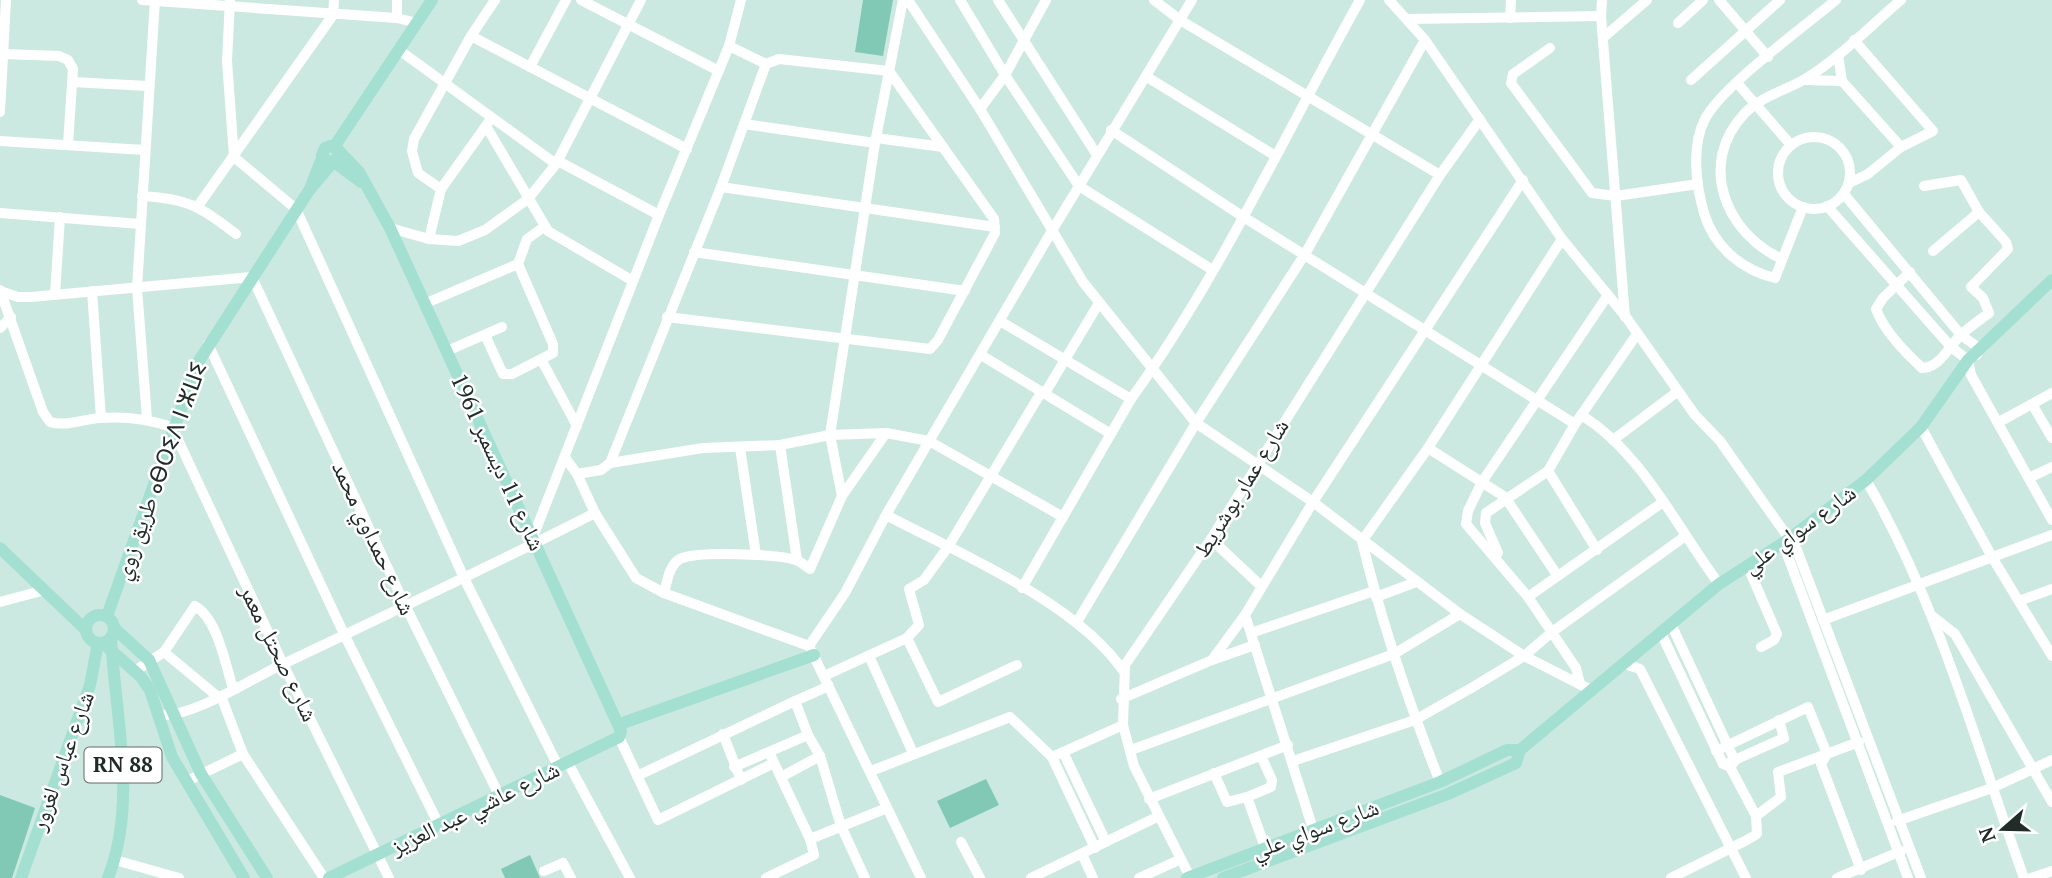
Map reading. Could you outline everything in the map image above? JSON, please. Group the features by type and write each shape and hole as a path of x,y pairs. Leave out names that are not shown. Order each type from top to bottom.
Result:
{"main road":[{"path":"332,156 432,0"},
{"name":"شارع 11 ديسمبر 1961","path":"332,156 359,172 390,228 535,540 620,731"},
{"name":"طريق زوي ⴰⴱⵔⵉⴷ ⵏ ⵣⵡⵉ","path":"107,616 197,364 332,156"},
{"name":"شارع سواي علي","path":"1223,878 1448,794 1516,764 1520,750 1585,687 1624,664 1719,584 1789,539 1867,480 1921,428 1979,348 2052,280"},
{"path":"1,551 85,629 90,639 108,640 149,660 201,774 267,878"},
{"path":"85,629 94,615 107,616 108,640 150,690 172,757 244,878"},
{"name":"شارع عباس لغرور","path":"21,878 108,640"},
{"name":"RN 88","path":"108,640 123,786 116,859 108,878"},
{"name":"شارع عاشي عبد العزيز","path":"329,878 564,765 620,731 812,650"},
{"path":"90,685 100,683 115,688 123,672 135,671"},
{"name":"شارع سواي علي","path":"1189,878 1263,847 1440,782 1507,750 1520,750"}],"street":[{"path":"0,112 6,0"},
{"path":"142,0 230,3 333,15 397,18 417,23"},
{"path":"147,419 137,288 155,0"},
{"path":"198,206 333,15 334,0"},
{"path":"397,0 397,18"},
{"path":"442,189 418,173 412,151 414,139 471,36 495,0"},
{"path":"530,67 566,0"},
{"path":"581,0 719,71"},
{"path":"390,228 429,239 466,239 528,199 557,163 630,26 641,0"},
{"path":"535,540 633,281 729,46 741,0"},
{"path":"842,496 830,435 875,140 903,0"},
{"path":"908,0 918,5 1099,303 1196,423 1313,502 1460,614 1524,656 1585,687"},
{"path":"960,0 1005,75 1079,186 1211,269"},
{"path":"998,0 1097,155"},
{"path":"980,109 1005,75 1046,0"},
{"path":"1154,0 1180,20 1307,93 1440,175"},
{"path":"812,650 886,514 1111,130 1147,78 1192,0"},
{"path":"1022,588 1131,398 1152,369 1242,216 1360,0"},
{"path":"1389,0 1425,40 1562,239 1626,317 1677,392 1720,441 1797,550 1823,620 1908,878"},
{"path":"1510,18 1511,0"},
{"path":"1602,0 1601,16 1626,317"},
{"path":"1604,37 1647,0"},
{"path":"1678,23 1703,0"},
{"path":"1719,0 1768,57"},
{"path":"1691,80 1780,0"},
{"path":"1803,207 1775,278 1757,273 1726,252 1706,219 1698,184 1697,156 1702,127 1711,110 1768,57 1836,0"},
{"path":"1782,259 1751,241 1730,214 1721,180 1726,145 1743,115 1756,103 1778,89 1804,80 1838,55 1901,0"},
{"path":"230,3 227,61 234,157 296,209 465,580 564,765 630,878"},
{"path":"1408,19 1601,16"},
{"path":"471,36 687,149"},
{"path":"1077,622 1196,423 1305,254 1425,40"},
{"path":"1849,183 1868,174 1901,146 1933,131 1854,40"},
{"path":"667,317 930,349 965,291 995,227 994,219 889,71 779,59 766,64 729,46"},
{"path":"1550,48 1517,70 1511,83 1592,193 1616,196 1698,184"},
{"path":"399,50 445,82 488,122 557,163 659,215"},
{"path":"4,54 64,57 71,64 68,144"},
{"path":"1838,55 1842,81 1901,146"},
{"path":"610,463 721,187 766,64"},
{"path":"1147,78 1274,155"},
{"path":"1804,80 1842,81"},
{"path":"72,82 148,86"},
{"path":"1738,84 1791,145"},
{"name":"شارع عمار بوشريط","path":"1189,878 1134,766 1123,725 1121,699 1125,665 1211,539 1440,175 1480,119"},
{"path":"429,239 442,189 488,122"},
{"path":"488,122 544,227 552,235 633,281"},
{"path":"744,124 943,147"},
{"path":"1111,130 1242,216 1538,400 1578,419 1598,425 1626,452 1719,584"},
{"path":"1812,137 1834,142 1848,160 1849,183 1844,194 1828,206 1803,207 1786,195 1778,174 1780,163 1791,145 1812,137"},
{"path":"0,141 144,150"},
{"path":"1212,660 1245,615 1313,502 1523,180"},
{"path":"1910,272 1883,298 1876,309 1881,321 1913,359 1922,368 1929,368 1961,335 1989,313 1983,298 1971,287 2008,249 2006,242 1979,212 1961,180 1924,186"},
{"path":"721,187 995,227"},
{"path":"1844,194 1961,335 1979,348 1971,375"},
{"path":"142,196 176,198 198,206 236,234"},
{"path":"1828,206 1951,346 1968,360 1971,375 2052,520"},
{"path":"1933,251 1979,212"},
{"path":"0,213 140,223"},
{"path":"55,295 60,217"},
{"path":"485,335 503,374 512,374 553,354 554,344 518,264 527,239 544,227"},
{"path":"1440,782 1415,720 1375,594 1362,541 1428,448 1562,239"},
{"path":"694,252 965,291"},
{"path":"424,304 518,264"},
{"path":"0,290 18,297 252,277"},
{"name":"شارع حمداوي محمد","path":"252,277 405,606 500,797"},
{"path":"0,290 43,412 50,422 61,424 100,418 147,419 172,428"},
{"path":"92,291 100,418"},
{"path":"1585,687 1576,668 1528,597 1466,524 1468,511 1482,482 1608,295"},
{"path":"637,776 795,701 869,656 907,638 919,625 909,589 924,580 948,547 1099,303"},
{"path":"0,328 11,317"},
{"path":"1000,321 1131,398"},
{"path":"447,351 502,327"},
{"path":"1508,572 1493,544 1485,519 1486,513 1504,497 1548,471 1578,419 1637,334"},
{"path":"208,344 345,636 439,825"},
{"path":"981,355 1111,434"},
{"path":"542,361 577,426"},
{"path":"1613,440 1677,392"},
{"path":"1998,422 2052,393"},
{"path":"2032,404 2052,438"},
{"name":"شارع صحتل معمر","path":"172,428 283,664 389,878"},
{"path":"1921,428 1992,557 2052,656"},
{"path":"577,474 601,470 610,463 703,448 780,445 830,435 886,433 929,441 1063,517"},
{"path":"664,593 670,571 679,559 693,556 756,555 797,560 810,569 842,496 886,433"},
{"path":"780,445 797,560"},
{"path":"740,448 756,555"},
{"path":"1428,448 1504,497 1557,575"},
{"path":"566,459 577,474 595,513 630,572 664,593 812,650 921,878"},
{"path":"2029,478 2052,467"},
{"path":"1548,471 1597,550"},
{"path":"1867,480 1898,538 1931,615 2024,878"},
{"path":"1528,597 1663,502"},
{"path":"159,715 173,716 219,696 465,580 535,540 595,513"},
{"path":"886,514 1022,588 1077,622 1112,655 1124,672"},
{"path":"1466,524 1485,519"},
{"path":"1823,620 2052,535"},
{"path":"1293,761 1415,720 1524,656 1552,632 1684,537"},
{"path":"1211,539 1261,586"},
{"path":"1789,539 1787,554 1861,741 1921,878"},
{"path":"1748,567 1777,634 1774,640 1761,647"},
{"path":"1251,633 1416,582"},
{"path":"2019,601 2052,589"},
{"path":"0,603 45,590"},
{"path":"135,671 164,652 195,606 204,612 211,624 233,688"},
{"path":"1131,750 1394,654 1460,614"},
{"path":"1245,615 1313,829"},
{"path":"1931,615 1955,634 2052,802"},
{"path":"1666,629 1728,746 1729,764"},
{"path":"1666,629 1716,751 1729,764 1756,816 1757,834 1671,878"},
{"path":"907,638 938,702 1017,664"},
{"path":"1121,699 1212,660 1255,645"},
{"path":"164,652 219,696 243,754 324,878"},
{"path":"869,656 913,752"},
{"path":"1624,664 1640,669 1746,878"},
{"path":"795,701 808,735 820,756 841,826 865,878"},
{"path":"1716,751 1808,707 1826,754 1821,764 1861,870"},
{"path":"871,771 913,752 1010,717 1052,757 1094,848"},
{"path":"1729,764 1784,737 1779,720"},
{"path":"1052,757 1123,725"},
{"path":"620,731 658,820 774,764"},
{"path":"723,734 741,780"},
{"path":"734,767 808,735"},
{"path":"1756,816 1781,797 1778,772 1861,741"},
{"path":"1149,799 1288,745"},
{"path":"766,878 814,855 810,839 769,752"},
{"path":"1063,752 1106,842"},
{"path":"187,781 243,754"},
{"path":"781,777 820,756"},
{"path":"1214,773 1227,802 1247,797 1271,787 1272,780 1261,756"},
{"path":"1898,821 1992,788 2052,760"},
{"path":"1247,797 1263,847 1270,859"},
{"path":"810,839 887,808"},
{"path":"1031,878 1157,817"},
{"path":"961,842 980,878"},
{"path":"1837,878 1909,848"},
{"path":"1082,854 1093,878"},
{"path":"116,859 179,878"},
{"path":"1139,878 1180,860"},
{"path":"544,871 563,863 571,878"},
{"path":"2031,878 2052,871"}],"green space":[{"path":"863,0 893,0 883,56 855,52"},
{"path":"986,779 999,805 950,828 937,801"},
{"path":"0,795 35,808 12,878 0,878"},
{"path":"530,855 540,878 505,878 501,869"}]}
